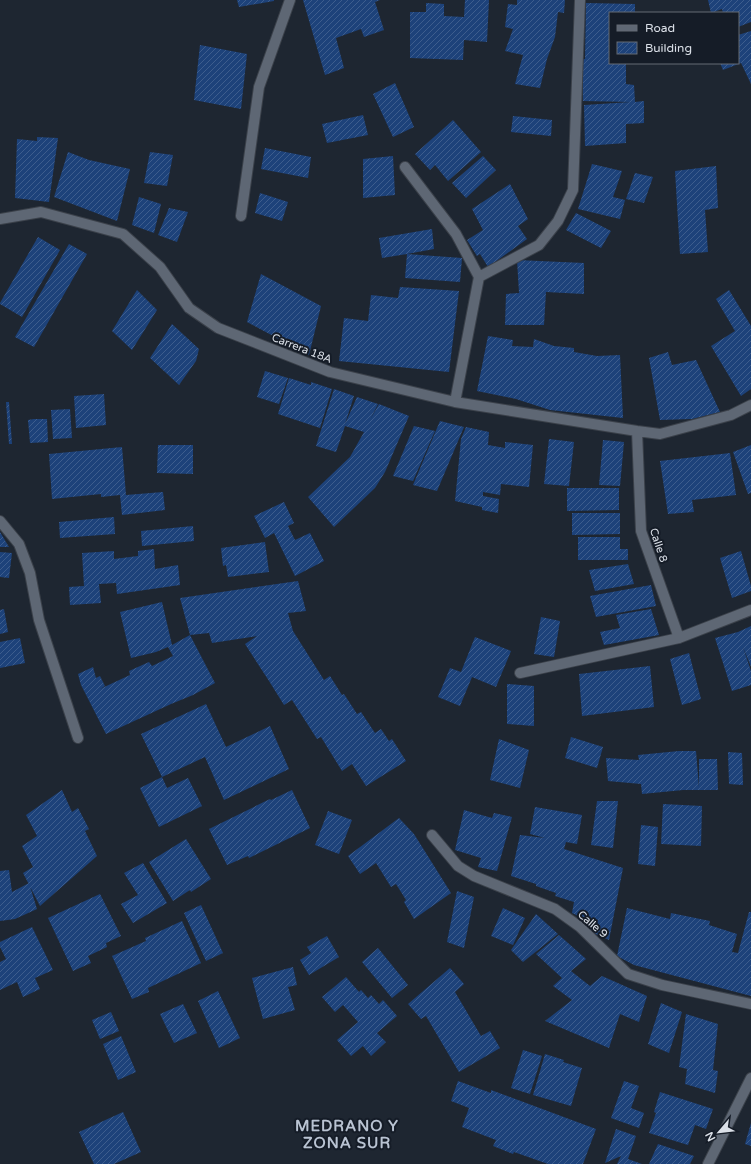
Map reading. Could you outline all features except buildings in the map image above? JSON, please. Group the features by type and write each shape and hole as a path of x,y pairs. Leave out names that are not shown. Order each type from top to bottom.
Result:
{"street":[{"path":"241,216 259,87 290,0"},
{"path":"479,277 539,245 558,221 573,190 580,0"},
{"path":"405,167 456,234 479,277 455,402"},
{"name":"Carrera 18A","path":"0,219 41,212 123,234 160,267 189,308 218,328 330,372 455,402 660,434 731,415 751,405"},
{"name":"Calle 8","path":"637,431 641,531 679,638"},
{"path":"0,521 19,544 30,573 39,620 78,738"},
{"path":"520,672 679,638 751,610"},
{"name":"Calle 9","path":"432,835 458,866 474,876 555,909 580,927 628,974 662,985 751,1004"},
{"path":"708,1164 751,1078"}],"district":[{"name":"MEDRANO Y ZONA SUR","path":"347,1134"}]}
